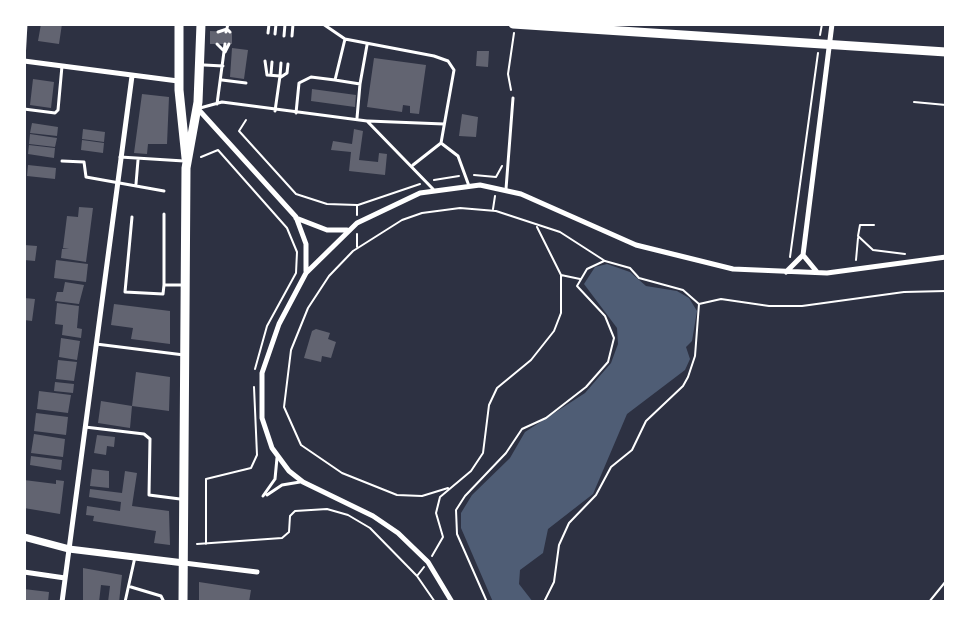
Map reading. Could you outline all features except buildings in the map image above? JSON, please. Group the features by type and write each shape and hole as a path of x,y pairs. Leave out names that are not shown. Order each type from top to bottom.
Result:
{"main road":[{"path":"179,24 179,81 187,161 183,602"},
{"path":"187,161 197,109 201,24"},
{"path":"514,24 946,52"}],"street":[{"path":"785,272 803,255 832,24"},
{"path":"24,62 179,81"},
{"path":"62,602 132,76"},
{"path":"197,109 296,217 306,244 306,273"},
{"path":"451,601 428,562 398,533 373,516 303,482 276,454 262,418 262,373 279,324 306,273 357,223 387,206 434,190 469,186 506,189 596,230 685,260 733,269 818,273 946,257"},
{"path":"296,217 327,230 347,230"},
{"path":"803,255 818,273"},
{"path":"24,537 69,549 257,572"},
{"path":"24,572 65,578"}],"lane":[{"path":"24,62 26,24"},
{"path":"268,33 269,24"},
{"path":"275,34 276,24"},
{"path":"284,36 285,24"},
{"path":"292,36 293,24"},
{"path":"323,24 345,39 448,61 454,70 454,85 441,143 412,166"},
{"path":"218,32 228,29"},
{"path":"335,80 345,39"},
{"path":"357,118 367,43"},
{"path":"217,44 225,52"},
{"path":"217,104 227,44"},
{"path":"265,61 264,71 271,75 287,73 288,64"},
{"path":"271,75 272,62"},
{"path":"275,111 281,63"},
{"path":"200,64 223,66"},
{"path":"24,109 55,113 58,110 62,66"},
{"path":"296,113 299,83 311,77 360,84"},
{"path":"222,80 246,83"},
{"path":"506,189 513,98"},
{"path":"197,109 217,104 367,121 444,124"},
{"path":"367,121 434,190"},
{"path":"441,143 458,156 469,186"},
{"path":"120,157 187,161"},
{"path":"138,160 137,188 164,191"},
{"path":"62,161 84,162 86,177 136,184"},
{"path":"132,217 125,292 163,294 164,214"},
{"path":"164,285 185,285"},
{"path":"96,344 185,355"},
{"path":"85,427 144,434 150,439 149,495 184,499"},
{"path":"276,454 279,470 265,495 282,485 303,482"},
{"path":"125,602 131,587 135,557"},
{"path":"131,587 161,596 164,602"}],"path":[{"path":"513,98 508,74 514,24"},
{"path":"785,272 794,244 816,72"},
{"path":"914,102 946,105"},
{"path":"246,120 239,131 296,194 327,204 357,205 357,248"},
{"path":"201,157 218,150 287,228 297,252 296,273 267,326 258,351 252,403 257,455 251,468 206,479 206,544"},
{"path":"448,488 422,496 397,495 342,473 301,445 284,407 291,350 308,308 329,276 357,248 402,220 460,208 496,211 584,244 605,261 630,268 650,283 683,290 699,304"},
{"path":"856,264 860,225 874,225"},
{"path":"428,562 443,537 436,513 440,497 471,471 483,453 489,405 497,388 531,360 554,331 561,313 561,275 537,226"},
{"path":"858,236 873,250 888,255 911,254"},
{"path":"487,602 457,534 456,510 465,496 506,453 522,429 546,418 586,387 608,362 614,338 605,316 577,286 587,269 605,261"},
{"path":"561,275 581,279"},
{"path":"699,304 721,299 769,306 802,306 904,292 946,291"},
{"path":"544,602 554,582 555,560 569,523 596,495 611,467 632,450 646,421 683,386 695,356 699,304"},
{"path":"197,544 282,538 289,532 290,516 295,511 327,509 348,515 370,528 417,576 435,602"},
{"path":"929,602 946,581"}],"water":[{"path":"607,264 630,272 646,286 677,291 689,298 697,311 692,341 686,347 690,359 685,370 627,414 593,494 548,529 543,553 520,570 519,584 533,602 493,602 461,528 461,513 472,495 510,458 525,432 585,393 611,363 618,344 617,328 584,284 595,267"}]}
